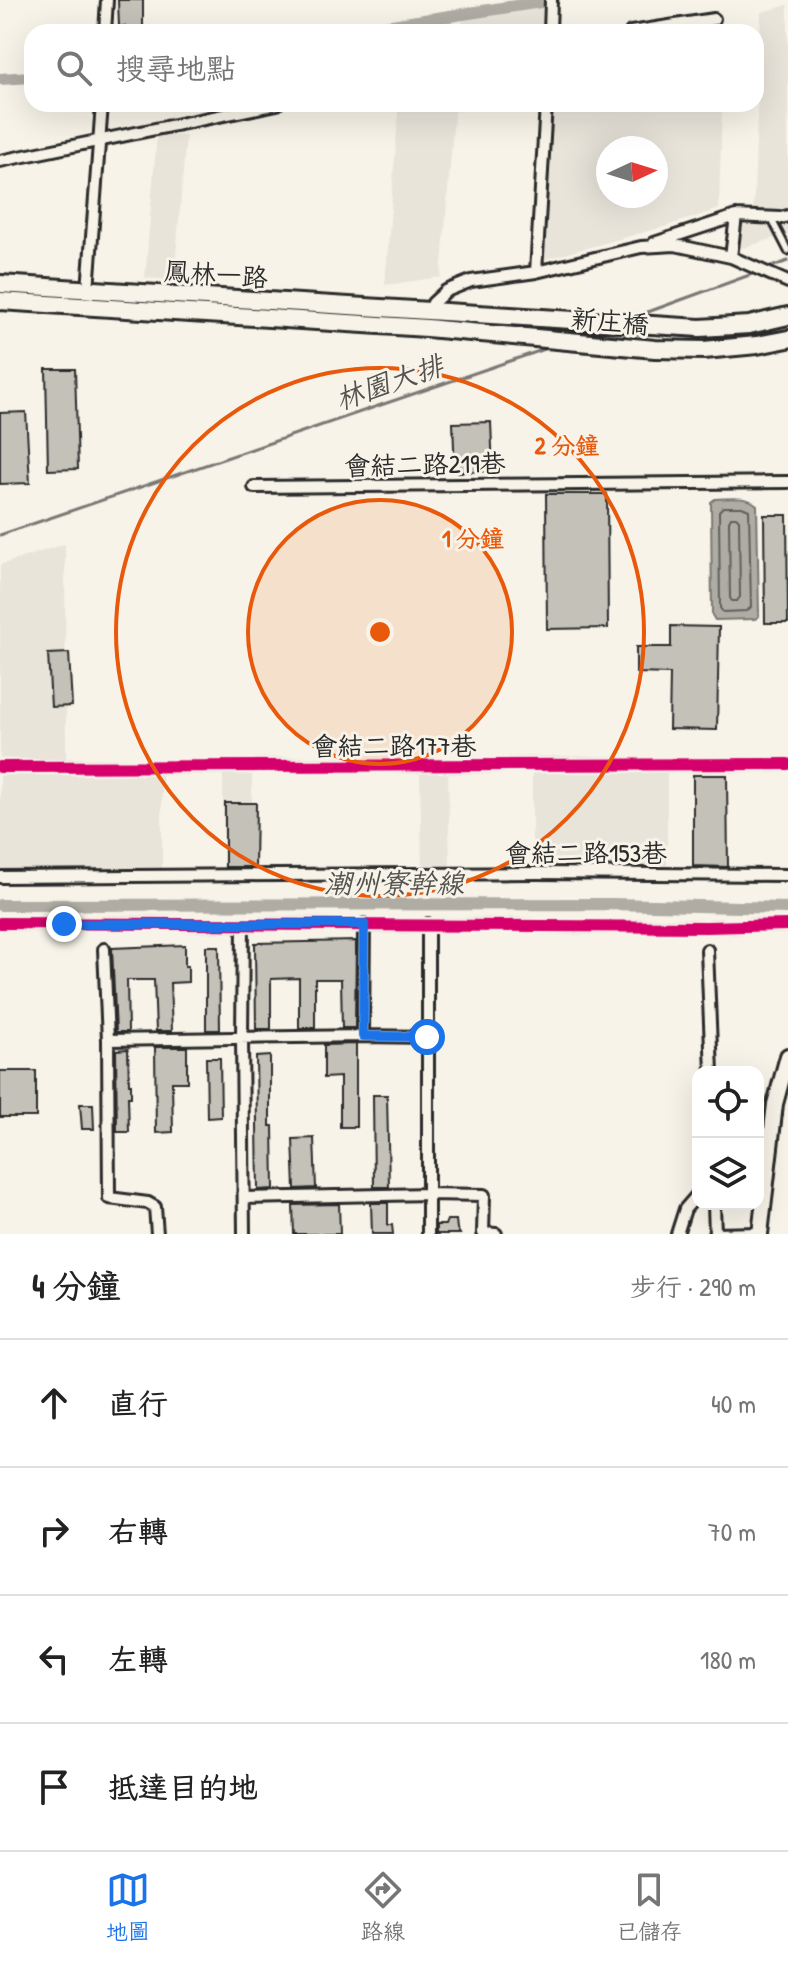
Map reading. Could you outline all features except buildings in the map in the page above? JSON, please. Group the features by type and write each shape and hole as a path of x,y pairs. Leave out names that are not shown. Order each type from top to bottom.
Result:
{"main road":[{"name":"鳳林一路","path":"0,284 428,320"},
{"name":"鳳林一路","path":"0,301 428,320"},
{"name":"新庄橋","path":"428,320 700,328 749,325 788,316"},
{"name":"新庄橋","path":"428,320 655,349 704,350 788,339"}],"street":[{"path":"106,24 107,0"},
{"path":"550,24 551,0"},
{"path":"682,24 714,19"},
{"path":"88,290 102,112"},
{"path":"0,161 238,112"},
{"path":"536,272 546,112"},
{"path":"428,320 433,303 446,291 471,281 536,272 641,247 736,216 788,216"},
{"path":"731,257 736,216"},
{"path":"641,247 675,245 731,257 786,281"},
{"name":"會結二路219巷","path":"254,487 788,482"},
{"name":"會結二路177巷","path":"0,767 788,764"},
{"name":"會結二路153巷","path":"0,877 537,873 788,875"},
{"path":"0,923 788,925"},
{"path":"243,924 244,1234"},
{"path":"363,1036 364,924"},
{"path":"428,924 428,1234"},
{"path":"104,949 109,1198 148,1203 155,1207 157,1234"},
{"path":"707,950 712,1066"},
{"path":"108,1040 427,1037"},
{"path":"714,1210 715,1234 760,1233 775,1104 788,1056"},
{"path":"244,1198 484,1195 483,1234 496,1234"},
{"path":"677,1234 685,1209 692,1201"}],"lane":[{"path":"771,217 787,249"}],"shaded area":[{"path":"542,0 542,24 463,24 461,11"},
{"path":"788,5 788,234 736,250 734,228 753,220 757,112 764,112 764,24 761,24 761,12"},
{"path":"398,112 454,112 441,277 385,285"},
{"path":"544,112 722,112 719,209 535,262"},
{"path":"157,133 186,136 174,280 145,278"},
{"path":"65,544 66,762 0,762 0,565"},
{"path":"532,770 667,770 667,865 624,865 624,872 532,872"},
{"path":"420,772 448,772 450,871 422,871"},
{"path":"223,774 252,775 252,873 223,872"},
{"path":"0,775 162,775 162,872 0,871"}],"water":[{"path":"715,499 743,499 757,505 759,616 755,619 715,620 712,615 711,502"}],"waterway":[{"path":"398,24 554,0"},
{"path":"0,79 24,78"},
{"name":"林園大排","path":"765,269 788,261"},
{"name":"林園大排","path":"634,317 758,272"},
{"name":"林園大排","path":"581,336 600,329"},
{"name":"林園大排","path":"0,535 551,347"},
{"name":"潮州寮幹線","path":"0,905 610,904 788,908"}],"cycle path":[{"path":"0,767 788,764"},
{"path":"0,923 788,925"}],"route":[{"path":"64,924 364,924 363,1036 427,1037"}]}
